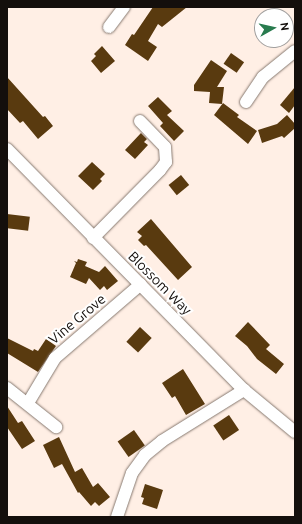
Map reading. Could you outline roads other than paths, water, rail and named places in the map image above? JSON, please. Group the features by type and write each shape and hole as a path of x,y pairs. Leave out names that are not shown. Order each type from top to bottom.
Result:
{"street":[{"path":"109,27 124,7"},
{"path":"246,102 263,77 295,51"},
{"path":"93,238 160,170 166,162 165,147 140,120"},
{"name":"Blossom Way","path":"7,149 244,390 295,432"},
{"name":"Vine Grove","path":"28,403 55,358 141,284"},
{"path":"7,388 28,403 56,427"},
{"path":"117,517 132,473 146,456 162,441 244,390"}]}
